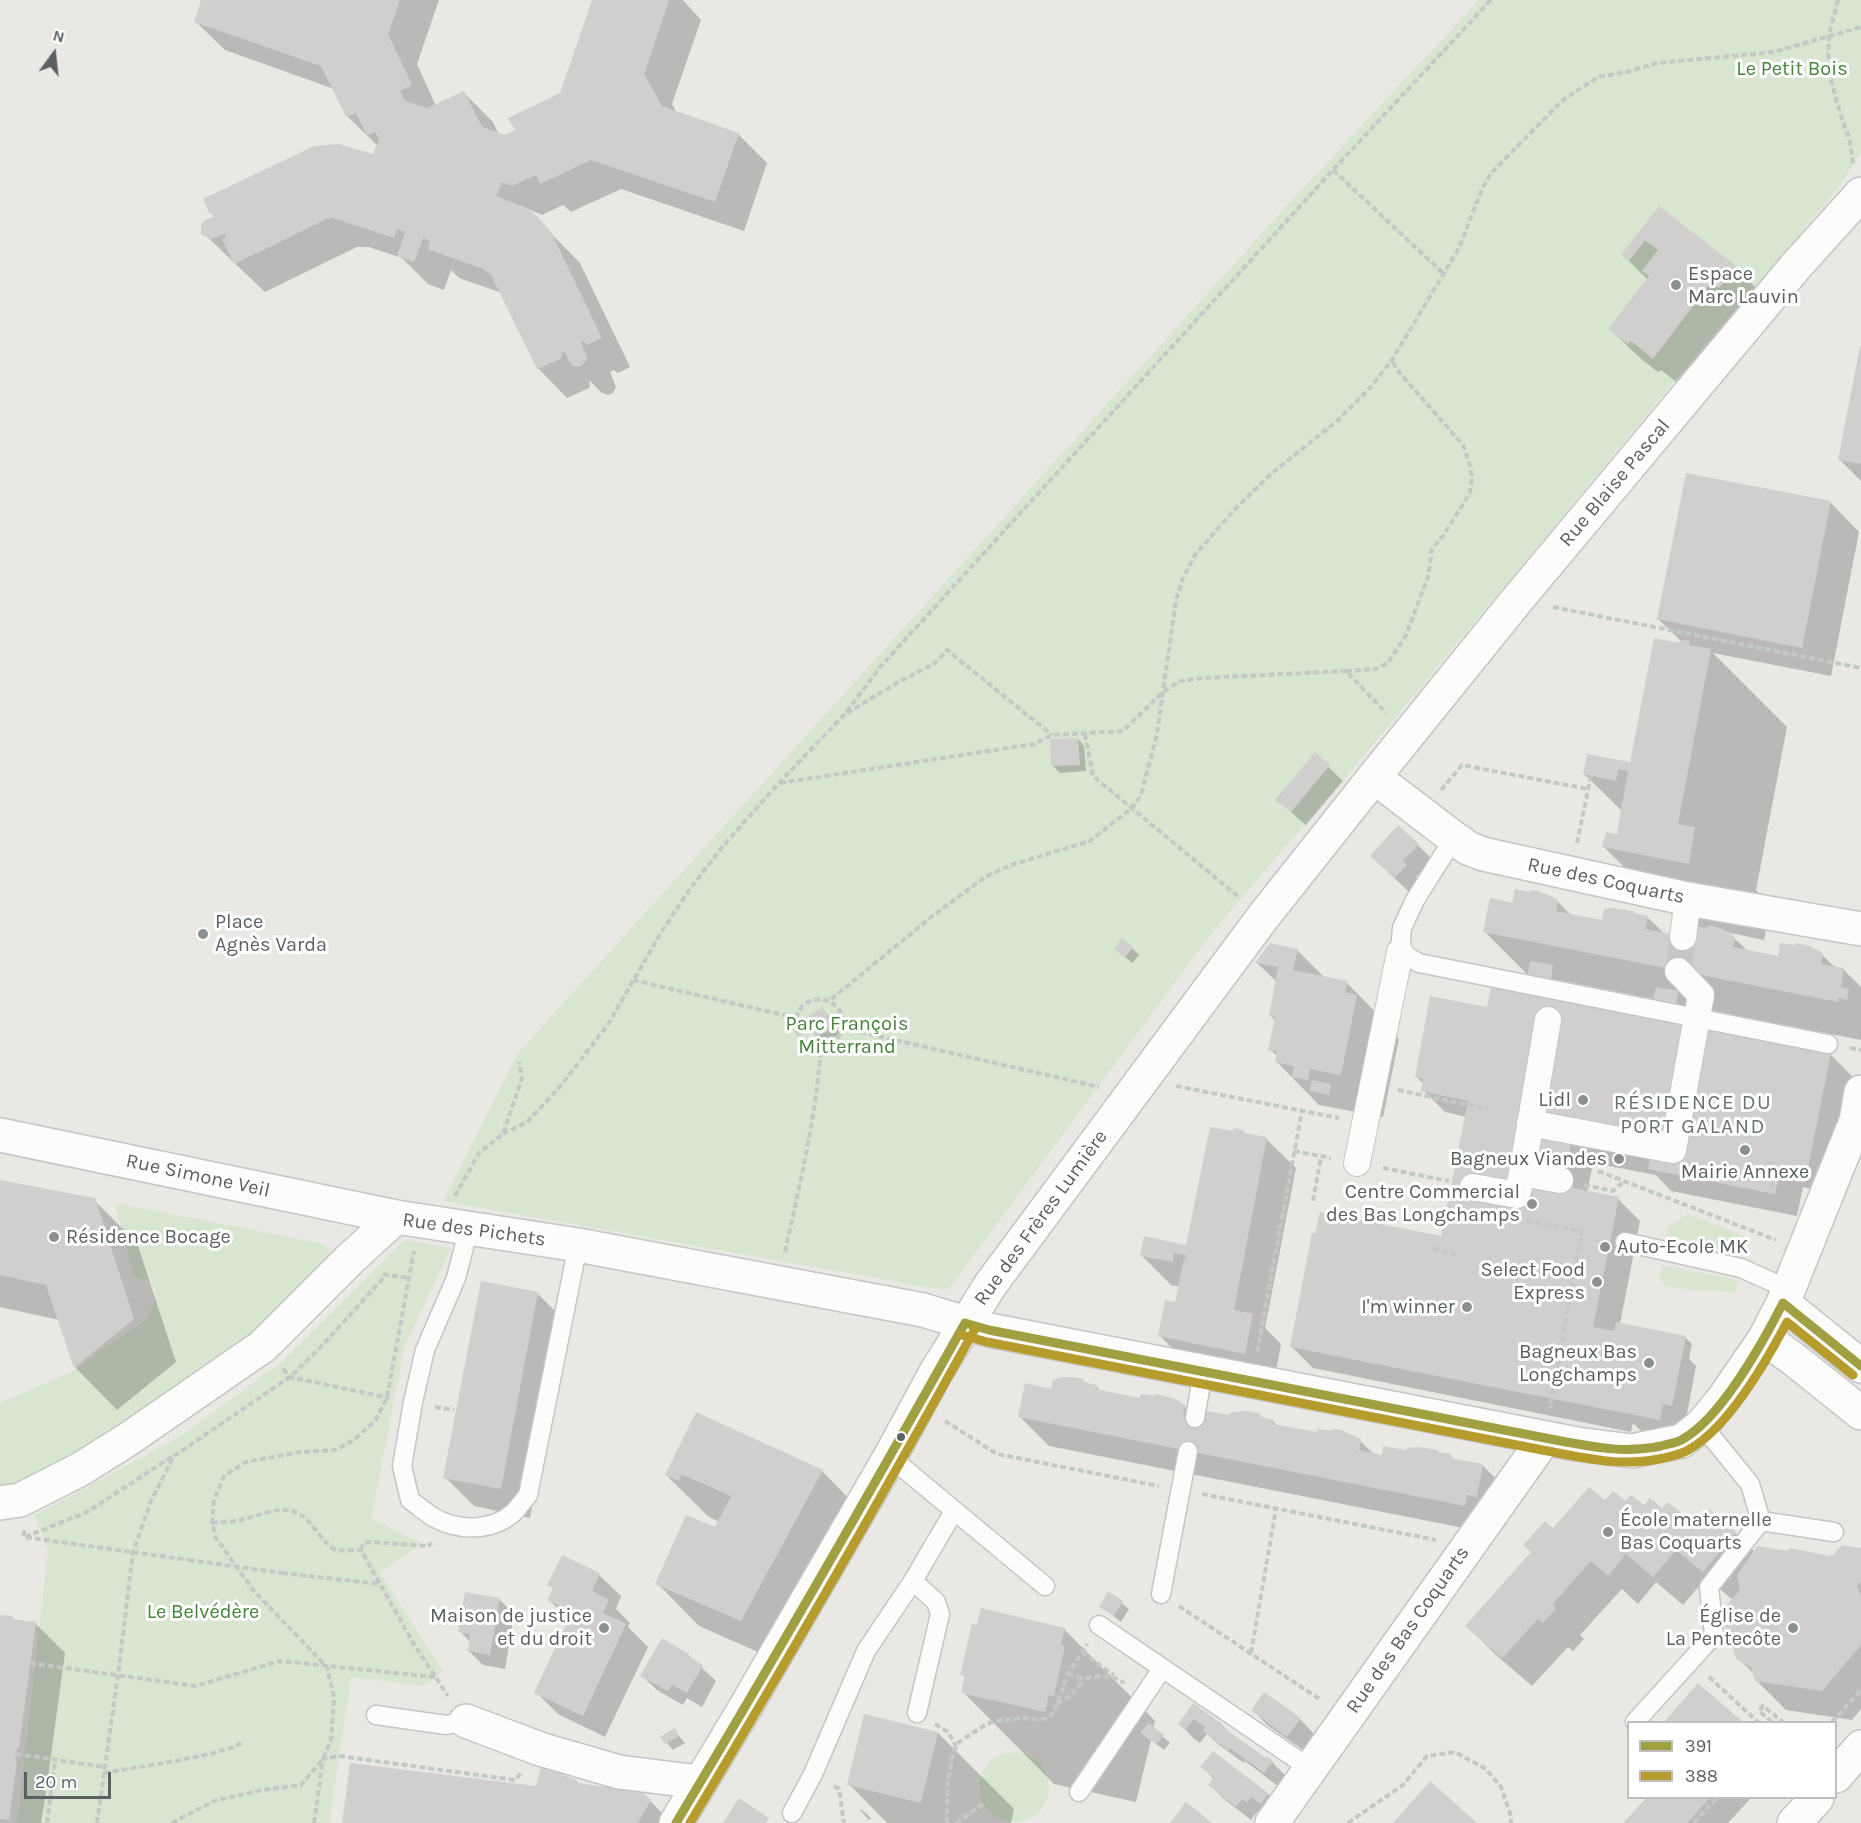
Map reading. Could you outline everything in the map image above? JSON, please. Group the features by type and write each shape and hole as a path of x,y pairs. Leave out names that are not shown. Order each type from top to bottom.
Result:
{"street":[{"name":"Rue Blaise Pascal","path":"1374,777 1517,600 1796,266 1854,204"},
{"name":"Rue des Coquarts","path":"1374,777 1468,848 1483,854 1688,899 1861,929"},
{"name":"Rue des Frères Lumière","path":"676,1823 745,1708 965,1323 991,1284 1263,917 1374,777"},
{"path":"1683,937 1688,899"},
{"path":"1358,1163 1400,952"},
{"path":"1530,1123 1673,1150 1701,994 1678,971"},
{"path":"1519,1184 1548,1020"},
{"name":"Rue des Pichets","path":"10,1501 79,1470 127,1440 263,1346 350,1259 406,1229 459,1226 578,1245 923,1310 989,1330 1545,1438 1632,1451 1682,1441 1702,1425 1724,1398 1765,1338 1785,1296 1856,1121 1861,1092"},
{"name":"Rue Simone Veil","path":"0,1135 406,1229"},
{"path":"1473,1187 1560,1180"},
{"path":"1785,1296 1861,1366"},
{"path":"1765,1338 1861,1413"},
{"name":"Rue des Bas Coquarts","path":"1272,1823 1545,1438"},
{"path":"466,1721 540,1749 619,1772 699,1782"},
{"path":"1837,1775 1861,1747"},
{"path":"1794,1823 1815,1799"}],"lane":[{"path":"1454,838 1415,900 1402,928 1400,952 1419,963 1828,1044"},
{"path":"459,1226 456,1278 426,1350 413,1402 402,1466 410,1500 433,1517 451,1525 478,1527 497,1523 514,1512 528,1495 578,1245"},
{"path":"1625,1242 1741,1268 1785,1296"},
{"path":"1195,1418 1203,1372"},
{"path":"1702,1425 1750,1484 1761,1521"},
{"path":"1161,1594 1188,1451"},
{"path":"890,1457 1045,1586"},
{"path":"792,1813 813,1774 866,1651 913,1581 954,1511"},
{"path":"1761,1521 1834,1532"},
{"path":"1636,1721 1714,1635 1709,1587 1761,1521"},
{"path":"913,1581 936,1602 940,1614 917,1713"},
{"path":"1099,1624 1311,1769"},
{"path":"1079,1792 1162,1669"},
{"path":"376,1715 446,1725 466,1721"}],"path":[{"path":"459,1226 454,1198 479,1154 503,1134 526,1122 560,1088 607,1026 690,889 723,846 778,783 844,715 881,666 1491,0"},
{"path":"1838,0 1829,35 1828,69 1850,141 1854,204"},
{"path":"829,1001 930,918 985,877 1011,865 1090,841 1132,808 1142,795 1157,734 1176,600 1183,578 1195,555 1233,511 1271,474 1337,421 1370,388 1392,360 1459,248 1482,189 1491,173 1563,100 1598,77 1658,63 1774,52 1861,27"},
{"path":"1333,170 1444,274"},
{"path":"778,783 1034,744 1052,735 1123,731 1163,692 1180,681 1376,669 1388,663 1406,635 1428,577 1432,549 1443,536 1470,493 1472,478 1463,445 1398,370 1392,360"},
{"path":"1517,600 1861,668"},
{"path":"844,715 935,663 947,650 1052,735"},
{"path":"1346,671 1409,734"},
{"path":"1085,734 1093,776 1239,897"},
{"path":"1421,814 1462,765 1588,789"},
{"path":"1571,873 1591,776"},
{"path":"633,980 796,1018"},
{"path":"817,999 829,1001 840,1012 843,1028 833,1043 821,1047 810,1045 800,1037 795,1025 796,1018 803,1005 810,1001 817,999"},
{"path":"843,1028 1100,1087"},
{"path":"778,1282 810,1136 818,1090 821,1047"},
{"path":"503,1134 522,1078 519,1062"},
{"path":"1143,1079 1365,1124"},
{"path":"1421,1094 1488,1109"},
{"path":"1252,1381 1302,1111"},
{"path":"1673,1150 1671,1162 1764,1180 1767,1163 1776,1165 1770,1194"},
{"path":"1313,1201 1321,1156"},
{"path":"1397,1171 1446,1180"},
{"path":"1598,1171 1786,1244 1801,1257"},
{"path":"1613,1191 1624,1181"},
{"path":"1519,1184 1513,1218 1582,1231 1551,1402"},
{"path":"314,1823 323,1759 331,1740 334,1698 327,1667 253,1590 216,1538 212,1523 214,1500 225,1476 246,1462 300,1452 335,1450 354,1440 376,1420 387,1397 406,1229"},
{"path":"1433,1250 1460,1255"},
{"path":"24,1537 87,1512 174,1456 289,1376 320,1348 386,1275"},
{"path":"289,1376 454,1410"},
{"path":"920,1404 997,1454 1147,1484"},
{"path":"97,1823 133,1552 151,1501 174,1456"},
{"path":"1181,1490 1429,1539"},
{"path":"10,1501 24,1537"},
{"path":"212,1523 242,1520 283,1509 298,1514 315,1528 333,1549 361,1550"},
{"path":"1251,1654 1276,1509"},
{"path":"30,1663 196,1686 280,1661 435,1677 361,1550 363,1544 370,1542 428,1546 451,1525"},
{"path":"24,1537 282,1573 380,1584"},
{"path":"1161,1594 1348,1717"},
{"path":"947,1823 947,1787 953,1753 959,1742 995,1721 1048,1718 1054,1712 1068,1674 1099,1624"},
{"path":"1082,1652 1117,1677"},
{"path":"1690,1660 1757,1721"},
{"path":"1068,1674 1077,1679 1104,1675"},
{"path":"1057,1704 1070,1697 1084,1679"},
{"path":"1833,1721 1861,1690"},
{"path":"1771,1721 1759,1711 1763,1706 1782,1721"},
{"path":"104,1773 205,1755 239,1746 244,1741"},
{"path":"171,1823 216,1800 301,1785 323,1759 339,1756 515,1780 540,1749"},
{"path":"1348,1823 1403,1785 1427,1756 1455,1752 1486,1769 1501,1787 1511,1816 1511,1823"},
{"path":"16,1754 105,1767"},
{"path":"47,1823 56,1759"},
{"path":"813,1774 839,1789 844,1823"},
{"path":"1694,1823 1714,1799"},
{"path":"957,1823 983,1804"}],"green space":[{"name":"Parc François Mitterrand","path":"1479,0 1861,0 1861,153 1838,188 1775,264 1711,337 1376,741 1210,935 951,1286 944,1290 443,1201 518,1053 1294,198"},
{"path":"115,1203 323,1244 331,1252 256,1334 98,1443 0,1492 0,1403 70,1373 144,1321 155,1302 155,1288 147,1280 134,1277"},
{"path":"1687,1214 1738,1233 1746,1244 1744,1254 1667,1236 1668,1227"},
{"name":"Le Belvédère","path":"405,1240 451,1248 405,1345 371,1518 422,1543 380,1573 443,1671 424,1686 351,1677 329,1823 17,1823 48,1551 35,1515 178,1438 282,1362"},
{"path":"1662,1265 1738,1280 1735,1292 1665,1286 1659,1276"},
{"path":"1014,1752 1027,1755 1039,1762 1046,1774 1049,1787 1046,1800 1039,1812 1027,1819 1014,1822 1001,1819 989,1812 982,1800 979,1787 982,1774 989,1762 1001,1755"}],"building":[{"path":"201,0 400,0 388,34 412,85 400,91 405,101 427,108 464,91 482,127 505,135 515,130 508,118 560,93 592,0 669,0 644,74 662,106 739,133 715,202 591,160 540,184 536,175 512,186 502,182 496,196 527,208 551,232 602,338 586,345 584,341 581,342 587,357 581,366 576,367 571,364 564,351 561,352 560,359 537,369 491,275 483,269 428,249 430,241 423,238 414,262 397,256 405,232 397,229 394,238 333,218 234,264 223,241 225,233 212,239 203,236 201,224 215,216 209,213 203,199 314,146 339,144 373,154 379,139 375,132 367,136 356,113 346,117 321,66 194,22"},
{"name":"Espace Marc Lauvin","path":"1659,206 1736,266 1719,288 1711,282 1653,359 1631,341 1628,344 1608,329 1649,276 1642,271 1658,250 1645,240 1629,261 1621,255"},
{"path":"1861,346 1861,464 1838,460"},
{"path":"1686,473 1831,501 1802,648 1657,619"},
{"path":"1654,638 1679,643 1680,640 1690,641 1689,645 1711,649 1678,824 1695,827 1689,864 1602,847 1606,832 1617,834 1628,771 1618,769 1616,781 1583,774 1587,754 1630,762"},
{"path":"1078,738 1080,765 1051,766 1050,739"},
{"path":"1315,752 1330,765 1291,812 1275,800"},
{"path":"1398,825 1419,844 1403,861 1407,865 1394,878 1370,856"},
{"path":"1515,889 1537,891 1551,896 1558,900 1556,911 1602,920 1604,909 1633,911 1648,916 1645,929 1690,938 1692,925 1706,928 1713,926 1735,937 1733,947 1778,956 1780,943 1810,946 1823,953 1821,964 1844,968 1841,987 1849,989 1847,1000 1838,998 1838,1002 1483,932 1490,898 1512,903"},
{"path":"1122,938 1133,947 1125,958 1114,949"},
{"path":"1270,943 1298,949 1293,970 1348,981 1345,992 1357,995 1341,1075 1310,1069 1308,1080 1292,1077 1294,1066 1275,1062 1277,1051 1268,1050 1275,1017 1269,1016 1278,967 1255,963"},
{"path":"1530,961 1553,965 1550,983 1527,979"},
{"name":"Centre Commercial des Bas Longchamps","path":"1491,985 1831,1052 1805,1183 1779,1177 1775,1194 1648,1169 1650,1157 1571,1142 1563,1186 1619,1197 1593,1327 1614,1331 1616,1322 1686,1336 1672,1406 1663,1404 1660,1420 1290,1347 1312,1233 1315,1234 1320,1212 1441,1236 1468,1101 1421,1091 1423,1079 1415,1077 1430,996 1487,1007"},
{"path":"1656,987 1679,991 1676,1004 1653,1000"},
{"path":"823,1007 834,1027 816,1038 804,1019"},
{"path":"1312,1080 1331,1084 1329,1095 1310,1091"},
{"path":"1210,1127 1233,1131 1234,1128 1244,1130 1244,1133 1267,1137 1234,1310 1253,1314 1245,1354 1158,1336 1165,1300 1175,1302 1186,1255 1174,1253 1173,1262 1140,1256 1144,1236 1186,1245"},
{"name":"Résidence Bocage","path":"0,1180 95,1198 134,1319 74,1368 46,1285 0,1275"},
{"path":"481,1281 538,1292 501,1489 443,1478"},
{"path":"1062,1377 1084,1379 1083,1382 1097,1385 1096,1389 1140,1398 1141,1394 1155,1396 1155,1394 1173,1398 1185,1405 1183,1415 1195,1418 1205,1419 1206,1411 1229,1415 1233,1412 1247,1411 1274,1420 1273,1424 1317,1432 1318,1429 1341,1430 1361,1439 1359,1450 1382,1455 1383,1446 1406,1450 1418,1447 1438,1450 1438,1452 1451,1454 1451,1458 1483,1464 1477,1497 1467,1495 1465,1506 1018,1417 1025,1383 1051,1389 1053,1380"},
{"path":"696,1412 823,1470 741,1621 655,1584 686,1515 715,1527 731,1496 681,1474 679,1481 665,1475"},
{"path":"1589,1487 1605,1500 1613,1491 1626,1501 1631,1495 1644,1505 1650,1498 1662,1508 1668,1502 1696,1525 1709,1509 1736,1532 1703,1572 1676,1550 1653,1577 1626,1554 1608,1576 1591,1561 1552,1605 1556,1608 1543,1623 1538,1619 1502,1658 1465,1626 1531,1552 1523,1545 1545,1521 1553,1528"},
{"name":"Église de La Pentecôte","path":"1842,1545 1861,1548 1861,1582 1857,1586 1861,1596 1861,1645 1822,1691 1755,1681 1751,1667 1737,1660 1720,1612 1740,1590 1737,1575 1757,1546 1788,1551 1790,1548 1829,1556 1833,1555"},
{"path":"562,1555 600,1573 592,1591 609,1600 603,1613 626,1624 583,1716 534,1693 572,1612 547,1600 553,1588 547,1585"},
{"path":"1108,1591 1123,1601 1114,1616 1099,1607"},
{"path":"465,1592 500,1598 490,1655 463,1650 468,1649 470,1634 458,1632"},
{"path":"981,1608 1065,1628 1061,1645 1065,1646 1054,1696 1049,1695 1045,1712 961,1693 965,1675 960,1675 972,1624 977,1625"},
{"path":"2,1615 13,1616 12,1619 36,1622 19,1748 17,1748 15,1761 17,1761 9,1820 0,1819 0,1617"},
{"path":"662,1638 703,1665 687,1693 672,1685 668,1691 640,1676"},
{"path":"1698,1683 1742,1721 1665,1721"},
{"path":"1264,1692 1301,1718 1287,1737 1251,1710"},
{"path":"1193,1703 1221,1723 1220,1725 1273,1761 1264,1773 1203,1731 1205,1727 1194,1719 1185,1730 1178,1724"},
{"path":"864,1714 938,1732 921,1803 847,1785"},
{"path":"1149,1723 1164,1735 1156,1744 1140,1733"},
{"path":"675,1728 679,1736 665,1744 660,1737"},
{"path":"1213,1751 1268,1793 1261,1804 1251,1797 1247,1802 1242,1799 1236,1807 1208,1785 1214,1777 1200,1767"},
{"path":"350,1763 536,1786 541,1767 577,1780 576,1783 641,1791 651,1800 638,1823 342,1823"},
{"path":"1430,1781 1477,1823 1393,1823"},
{"path":"739,1798 769,1818 766,1823 723,1823"},
{"path":"1645,1799 1709,1799 1687,1823 1623,1823"},
{"path":"1186,1802 1212,1823 1170,1823"}],"tunnel":[{"path":"1678,971 1683,937"}],"transit line":[{"name":"391","path":"965,1323 989,1330 1566,1442 1613,1449 1661,1446 1681,1440 1697,1429 1740,1378 1783,1303 1861,1366"},
{"name":"388","path":"962,1335 987,1342 1614,1462 1638,1462 1674,1456 1687,1451 1705,1439 1745,1392 1787,1322 1853,1375"},
{"name":"391","path":"676,1823 750,1699 965,1323"},
{"name":"388","path":"690,1823 835,1577 975,1329"}],"place":[{"name":"Espace Marc Lauvin","path":"1676,285"},
{"name":"Place Agnès Varda","path":"203,934"},
{"name":"Lidl","path":"1583,1100"},
{"name":"Mairie Annexe","path":"1745,1150"},
{"name":"Bagneux Viandes","path":"1619,1159"},
{"name":"Centre Commercial des Bas Longchamps","path":"1532,1204"},
{"name":"Résidence Bocage","path":"54,1237"},
{"name":"Auto-Ecole MK","path":"1605,1247"},
{"name":"Select Food Express","path":"1597,1282"},
{"name":"I'm winner","path":"1467,1307"},
{"name":"Bagneux Bas Longchamps","path":"1649,1363"},
{"name":"École maternelle Bas Coquarts","path":"1608,1532"},
{"name":"Maison de justice et du droit","path":"604,1628"},
{"name":"Église de La Pentecôte","path":"1793,1628"}],"district":[{"name":"RÉSIDENCE DU PORT GALAND","path":"1693,1115"}],"park label":[{"name":"Le Petit Bois","path":"1792,69"}]}
